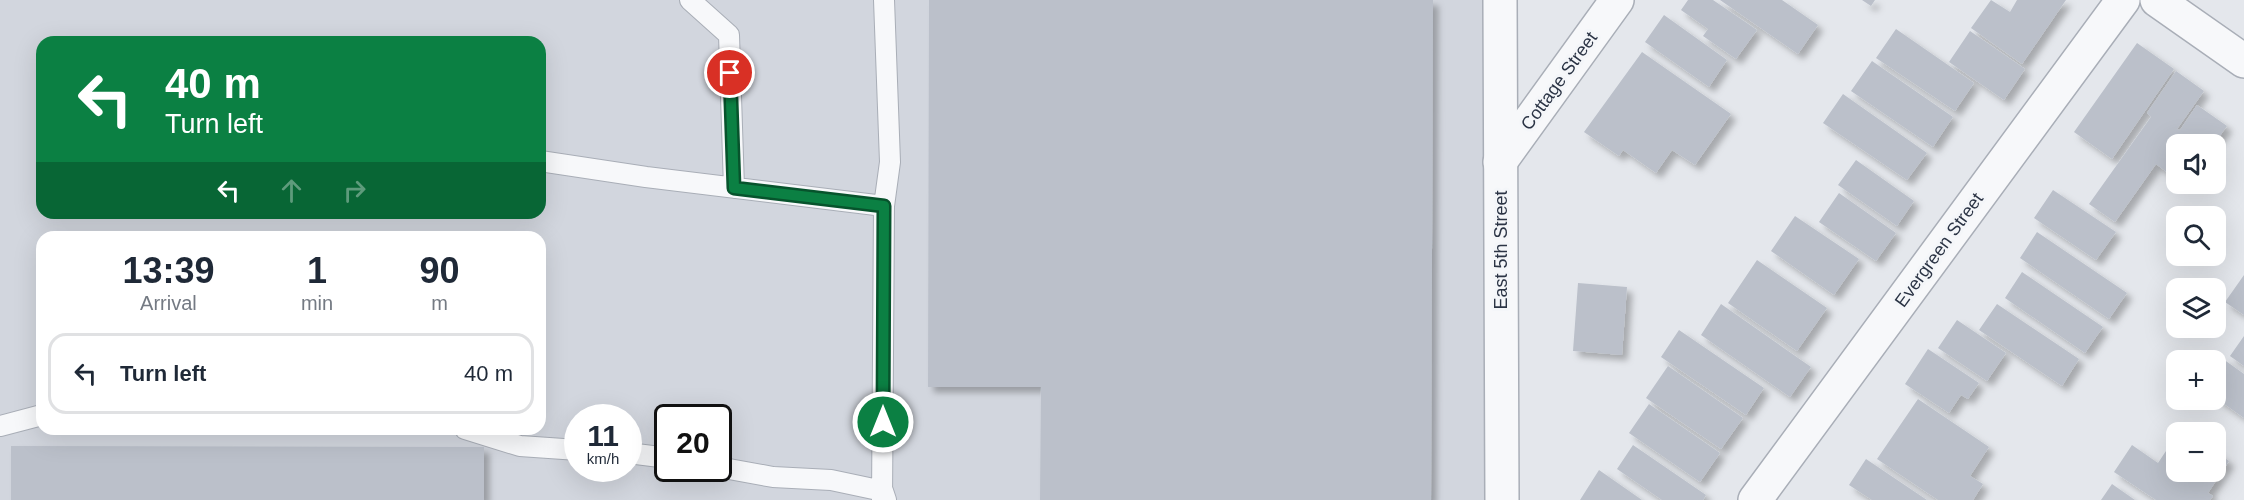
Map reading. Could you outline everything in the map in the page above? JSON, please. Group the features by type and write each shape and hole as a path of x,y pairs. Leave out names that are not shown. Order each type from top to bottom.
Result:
{"street":[{"name":"East 5th Street","path":"1500,0 1502,500"},
{"name":"Cottage Street","path":"1500,162 1617,0"},
{"name":"Evergreen Street","path":"1755,500 2123,0"},
{"path":"2157,0 2244,61"}],"lane":[{"path":"690,0 729,35 734,188"},
{"path":"732,470 773,477 831,480 884,497 884,206 890,162 884,0"},
{"path":"546,162 646,177 884,206"},
{"path":"0,426 36,417"},
{"path":"484,435 520,446 564,449"}],"shaded area":[{"path":"0,0 1493,0 1484,500 0,500"}],"building":[{"path":"929,0 1433,0 1431,500 1040,500 1041,387 928,387"},
{"path":"1688,0 1713,0 1757,30 1736,59 1703,36 1708,29 1681,10"},
{"path":"1720,0 1782,0 1818,25 1798,54"},
{"path":"1862,0 1875,0 1871,6"},
{"path":"1991,0 2010,12 2017,0 2066,0 2022,64 1971,28"},
{"path":"1664,15 1727,60 1709,87 1645,42"},
{"path":"1896,29 1974,83 1955,111 1876,58"},
{"path":"1970,31 2025,69 2004,100 1949,62"},
{"path":"2137,43 2174,69 2112,159 2074,132"},
{"path":"1642,52 1731,114 1695,165 1672,150 1656,173 1623,150 1619,156 1584,132"},
{"path":"1872,61 1953,117 1933,147 1851,91"},
{"path":"2176,71 2204,91 2177,129 2180,130 2197,105 2227,126 2221,134 2166,134 2166,172 2156,164 2115,222 2089,204 2151,117 2147,113"},
{"path":"1843,94 1927,153 1907,180 1823,123"},
{"path":"1856,160 1914,201 1897,226 1838,185"},
{"path":"2053,190 2116,232 2096,260 2034,218"},
{"path":"1839,193 1896,233 1876,261 1819,222"},
{"path":"1795,216 1859,259 1834,295 1771,251"},
{"path":"2037,232 2127,293 2109,319 2020,258"},
{"path":"1757,260 1827,308 1797,351 1728,303"},
{"path":"2022,272 2103,327 2085,353 2005,298"},
{"path":"2244,275 2244,315 2226,301"},
{"path":"1578,283 1627,287 1622,355 1573,351"},
{"path":"1721,304 1811,367 1790,397 1701,335"},
{"path":"1997,304 2079,359 2062,386 1979,330"},
{"path":"1957,320 2006,353 1987,381 1938,348"},
{"path":"1679,330 1764,388 1746,415 1661,357"},
{"path":"2244,336 2244,366 2230,356"},
{"path":"1928,349 1979,383 1968,399 1961,395 1949,413 1905,384"},
{"path":"2226,361 2244,374 2244,418 2226,405"},
{"path":"1668,366 1743,418 1721,449 1646,398"},
{"path":"1918,399 1989,447 1970,476 1983,484 1973,500 1938,500 1877,459"},
{"path":"1649,404 1720,453 1700,482 1629,433"},
{"path":"1633,445 1706,495 1703,500 1662,500 1617,469"},
{"path":"2132,445 2158,463 2166,451 2166,482 2215,482 2208,493 2213,496 2210,500 2156,500 2114,472"},
{"path":"11,446 484,447 484,500 11,500"},
{"path":"1866,459 1927,500 1872,500 1849,485"},
{"path":"1599,470 1642,500 1580,500"},
{"path":"2112,484 2135,500 2101,500"}],"route":[{"path":"730,73 734,188 884,206 883,422"}]}
